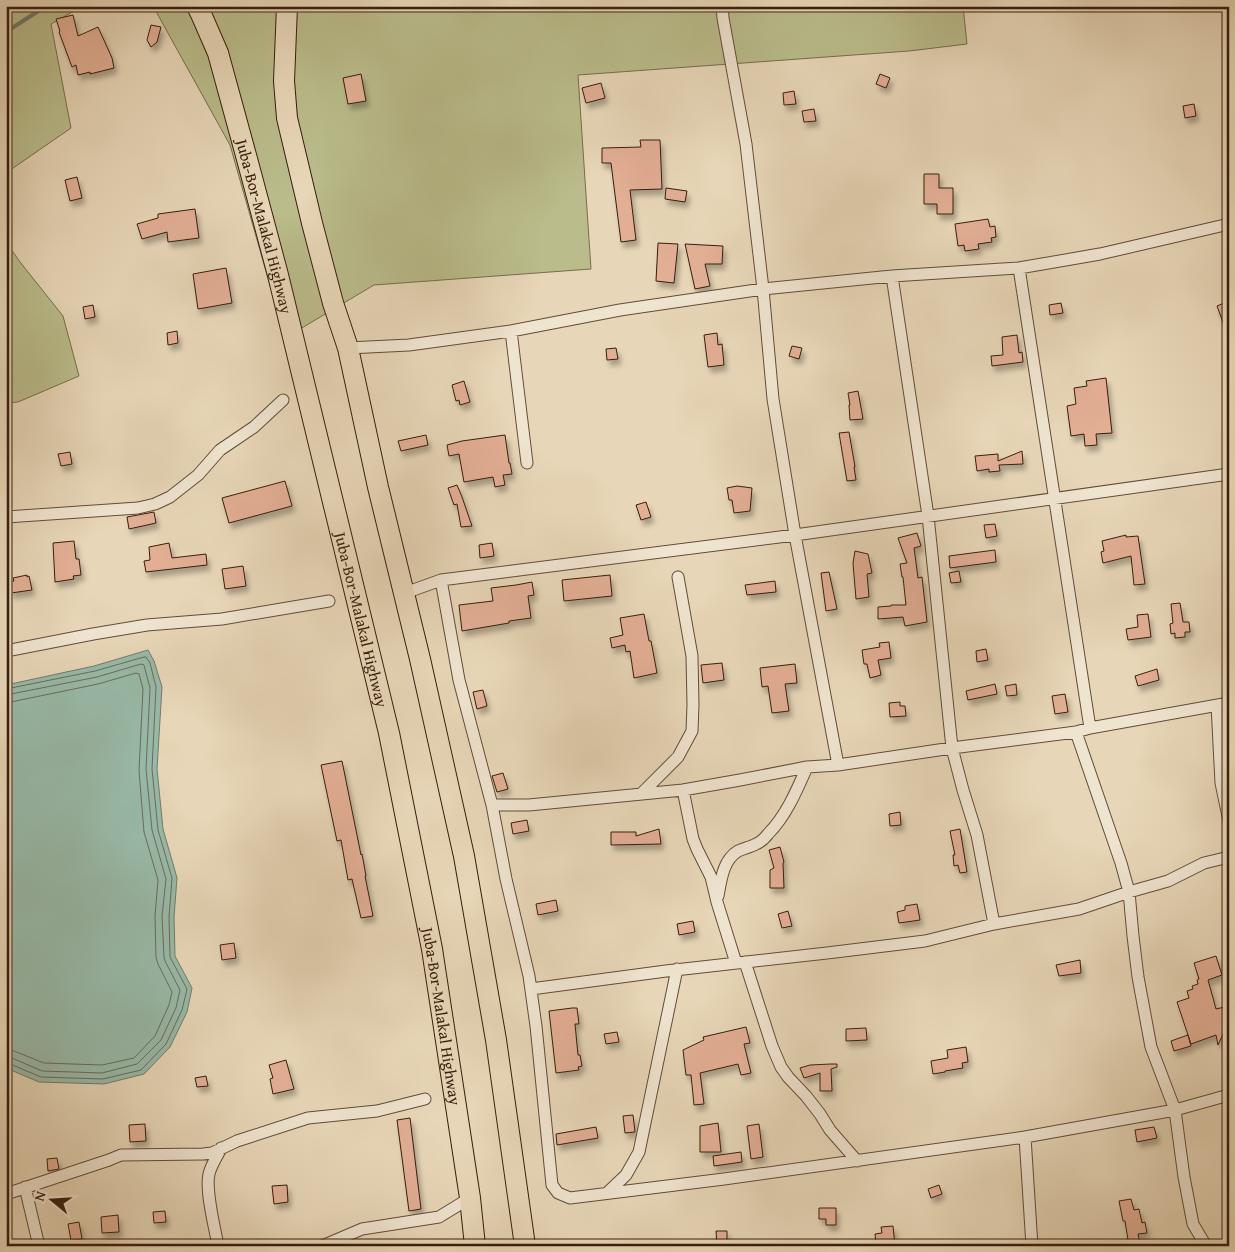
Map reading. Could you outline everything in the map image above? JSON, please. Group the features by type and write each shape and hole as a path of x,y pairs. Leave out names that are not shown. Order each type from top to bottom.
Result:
{"highway":[{"name":"Juba-Bor-Malakal Highway","path":"197,6 218,52 248,159 388,733 432,949 470,1198 475,1246"},
{"path":"287,6 284,81 287,118 333,303 348,348 378,487 405,593 464,856 496,1040 525,1246"}],"street":[{"path":"722,6 722,18 746,144 774,399 795,535 838,765"},
{"path":"348,348 409,345 511,331 620,310 763,289 892,276 1019,268 1100,254 1229,224"},
{"path":"1019,268 1090,728"},
{"path":"892,276 928,516 952,748 977,835 994,924"},
{"path":"511,331 527,463"},
{"path":"6,517 138,508 155,504 170,497 198,475 220,450 254,426 283,400"},
{"path":"405,593 441,580 795,535 1229,474"},
{"path":"642,793 678,757 692,732 694,705 692,656 678,577"},
{"path":"441,580 458,680 492,805 506,879 529,976 552,1185 558,1194 570,1198 724,1179 1025,1137 1175,1110 1229,1095"},
{"path":"6,651 147,625 222,619 329,601"},
{"path":"492,805 529,805 683,790 807,767 838,765 1076,732 1229,703"},
{"path":"1216,705 1221,783 1229,821"},
{"path":"1076,732 1113,838 1129,892 1138,978 1151,1047 1175,1110 1184,1177 1193,1224 1206,1246"},
{"path":"717,902 722,874 729,859 738,851 758,844 770,833 787,808 807,767"},
{"path":"683,790 700,857 711,877 717,902 781,1067 806,1096 830,1130 857,1161"},
{"path":"531,989 925,941 994,924 1079,908 1168,880 1204,863 1229,856"},
{"path":"607,1193 626,1175 639,1152 677,970"},
{"path":"6,1194 121,1155 212,1153 237,1141 308,1118 377,1111 425,1099"},
{"path":"1025,1137 1032,1246"},
{"path":"218,1246 209,1194 208,1176 221,1148"},
{"path":"25,1187 39,1246"},
{"path":"322,1246 362,1229 439,1217 470,1198"}],"green space":[{"path":"6,6 83,6 51,24 71,128 6,173"},
{"path":"153,6 963,6 967,44 909,51 578,75 591,269 374,285 285,338 230,145"},
{"path":"6,242 63,316 79,376 18,402 6,403"}],"water":[{"path":"148,650 154,661 162,687 157,769 163,829 177,878 174,917 175,956 192,988 187,1012 170,1047 144,1074 104,1084 39,1082 6,1068 6,685 94,666"}],"building":[{"path":"73,15 78,36 98,27 112,58 114,68 78,75 76,65 72,67 56,19"},
{"path":"151,25 161,27 157,42 151,47 147,40"},
{"path":"361,74 366,101 348,104 343,78"},
{"path":"880,74 890,78 886,88 876,84"},
{"path":"601,83 605,98 586,103 582,88"},
{"path":"794,91 796,104 784,105 783,93"},
{"path":"1194,104 1196,116 1185,118 1183,106"},
{"path":"814,109 816,121 804,122 802,111"},
{"path":"640,140 660,140 662,189 630,190 636,240 621,242 611,163 602,163 602,148 641,147"},
{"path":"924,174 939,174 939,188 953,188 953,214 937,214 937,204 924,204"},
{"path":"77,177 82,198 70,201 65,180"},
{"path":"666,188 687,191 685,202 665,199"},
{"path":"195,209 199,238 168,242 167,232 142,239 137,224 158,218 158,214"},
{"path":"988,219 990,227 995,226 996,237 991,238 992,242 978,244 979,249 965,251 964,245 958,246 955,224"},
{"path":"658,243 678,244 674,283 656,281"},
{"path":"685,244 723,246 722,264 705,264 710,286 695,289"},
{"path":"226,268 232,303 198,309 193,274"},
{"path":"1229,301 1229,335 1228,336 1217,306"},
{"path":"1061,303 1063,313 1050,315 1049,305"},
{"path":"93,305 95,317 85,319 83,307"},
{"path":"177,331 178,343 168,345 167,333"},
{"path":"717,333 718,345 722,344 724,365 708,367 704,335"},
{"path":"1017,335 1019,353 1022,352 1023,362 992,366 991,356 1003,355 1002,337"},
{"path":"792,346 802,348 799,359 789,356"},
{"path":"616,348 618,359 607,360 606,349"},
{"path":"1106,378 1112,433 1096,434 1097,445 1085,446 1084,434 1071,436 1067,406 1076,404 1074,388 1087,386 1086,381"},
{"path":"464,381 470,402 460,405 459,400 456,401 452,385"},
{"path":"858,391 863,419 850,420 848,393"},
{"path":"849,432 856,480 847,481 839,433"},
{"path":"426,435 428,445 401,451 398,441"},
{"path":"505,435 512,474 503,475 505,485 495,487 493,477 464,482 459,454 449,456 447,445"},
{"path":"1022,451 1023,464 999,465 1000,471 989,472 989,469 977,471 975,456 998,454 998,461"},
{"path":"70,452 72,464 61,466 58,454"},
{"path":"285,481 292,506 229,523 222,498"},
{"path":"457,485 472,526 461,527 457,504 454,505 448,488"},
{"path":"737,486 752,488 750,511 734,513 732,500 729,500 727,488"},
{"path":"646,502 651,517 641,520 636,505"},
{"path":"154,512 156,523 129,529 127,517"},
{"path":"995,524 997,536 986,538 984,525"},
{"path":"917,533 921,546 914,548 918,578 922,577 927,622 905,626 903,617 878,619 878,607 906,605 900,564 907,563 898,538"},
{"path":"1126,535 1126,537 1138,536 1145,584 1134,585 1131,556 1103,563 1101,552 1104,551 1102,541"},
{"path":"74,541 76,559 79,559 81,575 73,576 74,579 55,582 53,543"},
{"path":"169,543 172,558 206,554 207,565 146,572 144,561 150,560 149,547"},
{"path":"492,543 494,556 480,558 479,545"},
{"path":"995,550 996,562 950,568 949,556"},
{"path":"855,551 868,554 872,573 867,574 869,597 856,599 853,563"},
{"path":"243,566 246,586 225,589 222,569"},
{"path":"959,571 961,582 951,583 949,573"},
{"path":"829,572 837,609 826,611 821,573"},
{"path":"27,575 27,577 29,576 32,590 11,593 9,582 14,581 13,578"},
{"path":"610,575 612,596 564,601 562,580"},
{"path":"775,581 776,592 747,595 745,585"},
{"path":"532,582 534,595 528,596 531,618 462,631 459,605 493,601 491,588"},
{"path":"1180,603 1183,622 1189,622 1190,632 1185,632 1185,637 1175,638 1175,633 1171,634 1170,624 1173,623 1171,604"},
{"path":"644,614 657,673 634,678 630,651 626,652 625,645 612,648 610,638 623,635 620,618"},
{"path":"1148,614 1151,637 1128,640 1126,629 1138,627 1137,615"},
{"path":"889,642 891,658 878,660 881,675 870,678 867,664 864,664 862,650 880,647 879,643"},
{"path":"986,649 988,660 977,662 976,651"},
{"path":"722,663 724,680 703,683 701,665"},
{"path":"795,664 797,683 785,684 789,711 772,713 768,686 762,687 760,668"},
{"path":"1157,669 1159,680 1138,686 1135,676"},
{"path":"995,684 997,694 968,700 966,691"},
{"path":"1016,684 1017,695 1007,696 1005,686"},
{"path":"483,690 487,706 477,709 473,692"},
{"path":"1065,694 1068,712 1055,714 1052,696"},
{"path":"900,702 900,706 905,706 906,716 890,717 889,703"},
{"path":"342,761 373,916 361,918 352,879 348,880 341,840 337,841 321,765"},
{"path":"503,773 508,789 497,792 492,776"},
{"path":"900,812 901,825 890,826 889,814"},
{"path":"527,820 529,831 513,834 511,823"},
{"path":"659,829 661,844 611,845 611,832 636,832 636,836"},
{"path":"960,829 967,872 960,873 958,865 954,866 953,855 955,855 950,831"},
{"path":"780,847 784,862 784,888 770,888 770,870 774,868 769,850"},
{"path":"556,900 558,911 538,915 536,904"},
{"path":"917,904 920,920 899,923 897,912 905,910 905,906"},
{"path":"788,911 792,926 782,928 778,914"},
{"path":"693,921 695,932 679,935 677,924"},
{"path":"234,943 236,958 222,960 220,945"},
{"path":"1216,956 1222,975 1208,980 1216,1009 1229,1006 1229,1021 1218,1045 1216,1035 1191,1044 1177,1002 1189,998 1187,991 1193,989 1192,986 1198,984 1197,980 1199,979 1194,963"},
{"path":"1080,960 1081,973 1059,976 1056,965"},
{"path":"577,1008 579,1024 575,1024 578,1055 580,1055 582,1066 578,1067 579,1070 556,1073 549,1011"},
{"path":"746,1027 750,1043 744,1044 751,1073 741,1075 738,1064 700,1073 704,1104 694,1105 691,1075 686,1075 683,1050 704,1040 703,1037"},
{"path":"866,1028 867,1040 846,1041 846,1029"},
{"path":"617,1032 619,1042 606,1044 604,1034"},
{"path":"1188,1035 1191,1046 1174,1051 1171,1041"},
{"path":"966,1047 968,1062 962,1063 963,1068 933,1074 931,1061 948,1058 947,1050"},
{"path":"286,1060 294,1089 273,1094 270,1079 273,1078 269,1065"},
{"path":"837,1064 837,1067 831,1069 832,1091 820,1091 820,1073 804,1078 800,1068 810,1065"},
{"path":"206,1076 208,1086 197,1087 195,1078"},
{"path":"633,1115 635,1132 625,1133 623,1116"},
{"path":"410,1118 421,1209 409,1211 397,1120"},
{"path":"718,1123 721,1152 700,1152 700,1126"},
{"path":"145,1124 146,1141 130,1142 129,1125"},
{"path":"759,1124 763,1157 751,1159 747,1126"},
{"path":"596,1127 598,1138 557,1145 556,1134"},
{"path":"1154,1127 1157,1138 1137,1142 1135,1130"},
{"path":"741,1152 742,1162 714,1166 713,1156"},
{"path":"57,1158 59,1169 48,1171 47,1159"},
{"path":"287,1185 288,1202 274,1204 272,1186"},
{"path":"939,1185 942,1194 931,1198 928,1189"},
{"path":"1131,1199 1134,1210 1139,1209 1142,1223 1145,1222 1147,1233 1138,1234 1140,1246 1129,1246 1125,1221 1123,1221 1119,1201"},
{"path":"819,1208 836,1208 836,1225 826,1225 826,1219 819,1219"},
{"path":"165,1211 166,1222 154,1223 153,1212"},
{"path":"118,1215 119,1232 102,1233 101,1217"},
{"path":"79,1222 82,1239 71,1240 68,1224"},
{"path":"893,1226 895,1246 883,1246 883,1243 876,1244 875,1234 882,1233 881,1227"},
{"path":"716,1231 727,1231 727,1245 717,1245"}],"waterway":[{"path":"6,32 46,6"}]}
